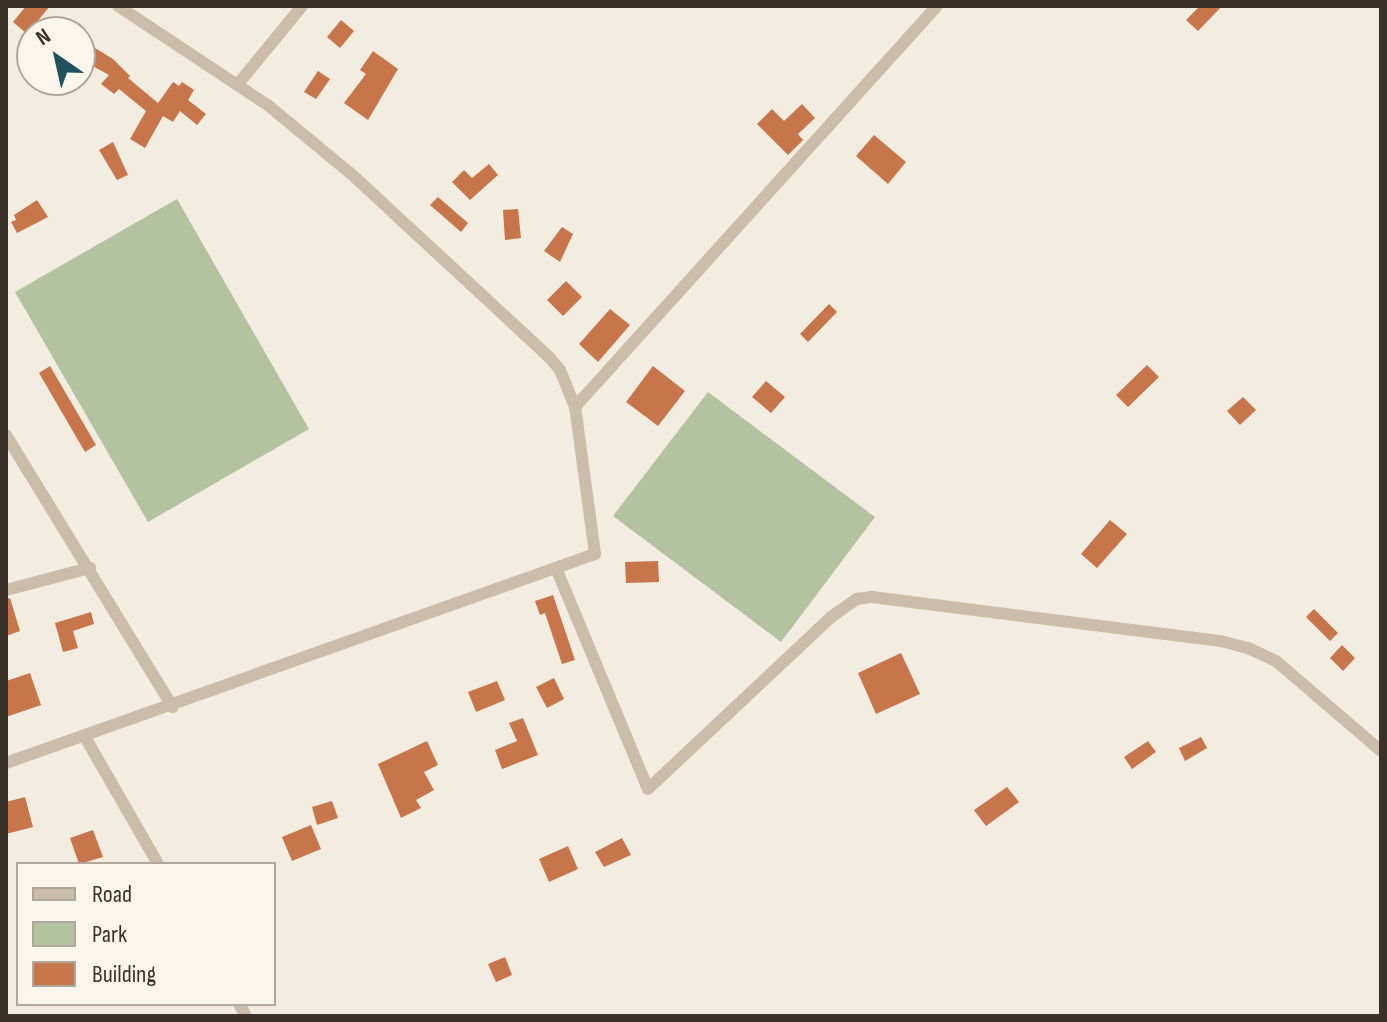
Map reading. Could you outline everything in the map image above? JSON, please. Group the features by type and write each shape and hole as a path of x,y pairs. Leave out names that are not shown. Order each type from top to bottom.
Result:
{"street":[{"path":"6,763 173,707 595,554 575,407 560,370 350,173 238,84 118,6"},
{"path":"238,84 302,6"},
{"path":"575,407 937,6"},
{"path":"6,435 173,707"},
{"path":"6,590 90,568"},
{"path":"556,568 648,789 831,617 857,599 872,597 1248,648 1276,661 1381,751"},
{"path":"85,737 157,862"}],"green space":[{"path":"177,199 309,429 148,522 15,292"},
{"path":"708,392 875,517 781,642 613,516"}],"building":[{"path":"26,6 50,6 42,16 18,16"},
{"path":"1200,6 1222,6 1198,31 1186,20"},
{"path":"341,20 354,31 340,48 327,37"},
{"path":"96,49 113,59 130,76 128,78 158,103 173,82 179,86 182,82 194,90 188,100 206,114 197,125 180,111 173,122 163,116 145,148 130,139 146,111 119,89 114,94 101,84 109,75 96,68"},
{"path":"373,51 398,69 368,120 344,103 366,74 360,70"},
{"path":"318,71 330,79 316,99 304,92"},
{"path":"802,104 815,118 798,134 803,140 788,155 757,124 772,109 784,121"},
{"path":"874,135 906,162 888,184 856,156"},
{"path":"113,142 128,175 117,180 99,150"},
{"path":"489,164 498,175 470,200 452,182 464,170 472,178"},
{"path":"438,197 468,223 461,232 430,205"},
{"path":"37,200 48,217 17,233 11,222 16,220 14,215"},
{"path":"518,209 521,238 505,240 503,210"},
{"path":"562,227 573,234 560,262 544,251"},
{"path":"566,281 582,297 563,316 547,300"},
{"path":"829,304 837,312 808,342 800,334"},
{"path":"610,309 630,325 598,362 579,344"},
{"path":"1147,365 1159,377 1128,407 1116,395"},
{"path":"50,366 96,445 85,452 39,373"},
{"path":"653,366 685,391 658,426 626,402"},
{"path":"766,381 785,397 771,413 752,397"},
{"path":"1243,397 1256,410 1240,425 1227,411"},
{"path":"1110,520 1127,534 1097,568 1081,554"},
{"path":"658,561 659,582 626,583 625,562"},
{"path":"553,595 575,660 562,664 545,613 540,615 535,601"},
{"path":"10,598 20,631 6,636 6,599"},
{"path":"1314,609 1338,633 1330,641 1306,617"},
{"path":"91,612 94,624 73,631 78,648 63,652 55,623"},
{"path":"1342,645 1355,658 1343,671 1330,658"},
{"path":"901,653 920,694 876,714 858,673"},
{"path":"30,673 41,705 6,717 6,681"},
{"path":"554,678 564,699 547,708 536,687"},
{"path":"497,681 505,700 476,712 468,692"},
{"path":"523,718 538,755 502,769 495,750 517,741 509,723"},
{"path":"1201,737 1207,748 1185,761 1179,748"},
{"path":"427,741 438,765 424,772 434,790 416,800 421,808 401,818 378,764"},
{"path":"1148,741 1156,752 1132,769 1124,757"},
{"path":"1007,787 1019,802 986,826 974,810"},
{"path":"25,797 33,827 6,834 6,802"},
{"path":"332,801 338,818 317,825 312,807"},
{"path":"311,825 321,849 292,861 282,837"},
{"path":"93,830 103,857 78,862 70,838"},
{"path":"622,838 631,855 604,867 595,852"},
{"path":"568,846 578,869 549,882 539,859"},
{"path":"505,957 512,975 496,982 488,964"}]}
